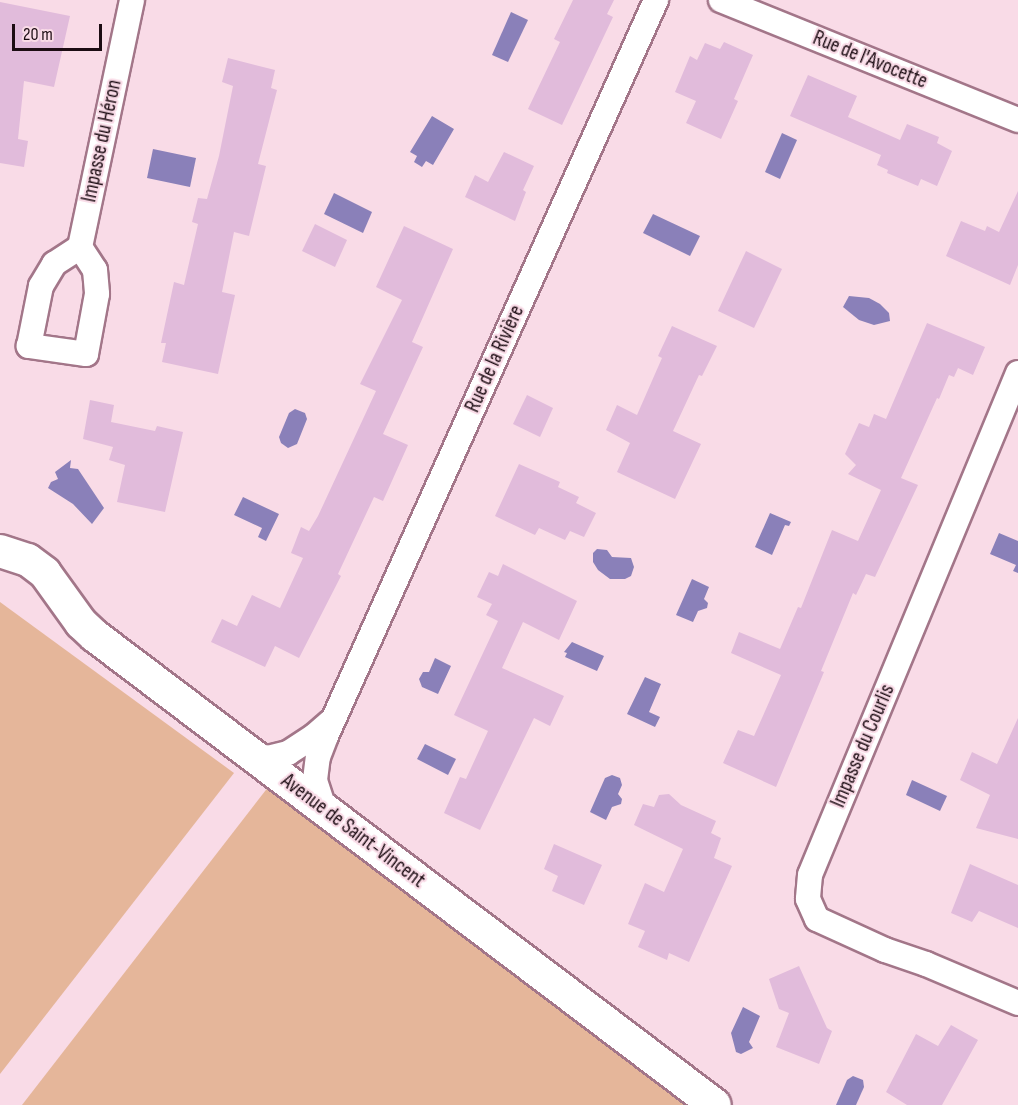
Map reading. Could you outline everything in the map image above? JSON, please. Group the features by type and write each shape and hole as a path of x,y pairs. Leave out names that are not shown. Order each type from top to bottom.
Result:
{"street":[{"name":"Impasse du Héron","path":"80,247 132,0"},
{"name":"Rue de la Rivière","path":"336,819 322,802 315,780 318,757 656,0"},
{"name":"Rue de l'Avocette","path":"722,0 1018,120"},
{"name":"Impasse du Courlis","path":"1018,373 810,875 808,899 817,919 885,950 926,964 1018,1003"},
{"name":"Avenue de Saint-Vincent","path":"0,551 28,560 45,573 81,623 96,636 715,1105"},
{"name":"Rue de la Rivière","path":"252,754 268,758 288,753 314,736 334,718"}],"shaded area":[{"path":"511,12 528,20 508,62 492,55"},
{"path":"432,116 454,129 433,165 426,161 422,167 414,162 417,156 410,152"},
{"path":"782,133 797,140 780,179 765,172"},
{"path":"153,149 196,158 190,187 147,178"},
{"path":"334,193 372,212 363,233 324,214"},
{"path":"653,214 700,236 690,256 643,233"},
{"path":"849,296 869,298 880,304 889,313 890,321 874,325 859,320 843,307"},
{"path":"295,409 305,413 307,419 297,444 288,448 281,443 279,437 289,413"},
{"path":"71,460 70,468 78,469 104,508 92,524 73,504 48,488 51,482 58,479 55,472"},
{"path":"243,497 279,514 266,541 258,537 262,528 234,515"},
{"path":"770,513 791,522 789,526 785,525 772,555 755,547"},
{"path":"999,533 1018,541 1018,573 1013,571 1016,565 990,554"},
{"path":"597,549 607,550 612,557 631,558 634,567 631,576 625,579 610,579 598,570 593,562 593,553"},
{"path":"692,579 709,587 704,599 708,603 707,608 698,611 693,622 676,615"},
{"path":"0,602 234,773 0,1074"},
{"path":"572,642 604,656 597,671 565,657 567,653 564,652"},
{"path":"435,658 451,666 438,694 422,687 419,679 423,672 429,672"},
{"path":"645,677 661,684 649,712 660,717 655,727 627,714"},
{"path":"425,744 456,759 448,775 417,759"},
{"path":"612,775 620,778 622,785 618,794 622,799 621,804 612,807 606,820 590,812 605,778"},
{"path":"912,780 947,796 940,811 906,795"},
{"path":"269,786 695,1105 22,1105"},
{"path":"743,1007 760,1016 749,1042 753,1048 741,1054 736,1052 731,1033"},
{"path":"853,1076 863,1080 864,1087 856,1105 836,1105 847,1080"}],"building":[{"path":"573,0 614,0 607,14 613,17 562,125 528,109 560,42 554,39"},
{"path":"0,2 70,16 54,87 24,81 18,139 28,141 24,167 0,163"},
{"path":"724,42 753,55 734,99 738,101 721,139 686,123 696,101 675,92 690,56 697,60 705,43 720,49"},
{"path":"228,58 275,70 271,88 277,90 258,164 266,166 249,236 234,232 222,292 235,295 218,374 162,362 166,343 161,343 174,282 184,285 198,224 192,222 198,198 207,199 219,156 233,86 222,82"},
{"path":"808,75 857,96 848,117 900,140 907,124 939,137 937,143 952,151 937,186 921,179 918,186 887,173 888,170 877,165 881,155 790,116"},
{"path":"504,152 534,166 523,190 526,192 515,221 465,197 475,175 488,182"},
{"path":"1018,191 1018,265 1010,285 946,256 961,221 985,231 987,226 999,232"},
{"path":"315,224 347,240 335,267 302,251"},
{"path":"404,226 453,249 412,342 423,347 383,434 408,445 383,501 374,497 338,574 341,576 299,658 275,646 265,667 211,642 222,619 237,626 252,595 280,608 303,558 291,553 301,527 309,531 318,516 376,391 360,384 402,300 376,287"},
{"path":"746,251 782,269 754,328 718,311"},
{"path":"927,323 985,347 973,375 958,368 954,377 949,375 939,399 937,398 901,478 918,485 875,577 866,574 856,595 853,593 821,671 824,672 776,787 723,763 738,730 754,736 781,675 731,653 739,632 780,649 798,607 801,608 832,530 858,541 881,490 848,474 856,465 845,454 859,423 869,427 874,414 886,419"},
{"path":"672,326 717,346 702,376 699,375 673,431 701,444 675,499 617,472 630,443 606,430 617,405 637,415 662,358 658,356"},
{"path":"527,395 553,408 540,437 513,424"},
{"path":"90,400 114,405 111,422 155,431 157,426 183,432 165,512 117,502 125,465 109,460 113,447 83,439"},
{"path":"519,464 560,482 558,487 579,497 576,503 596,513 584,537 570,531 565,540 539,528 535,535 495,516"},
{"path":"503,564 577,601 559,640 523,622 502,668 564,696 550,726 534,718 480,830 444,813 460,777 466,779 488,731 454,715 498,621 486,615 492,604 477,597 489,572 498,576"},
{"path":"1018,718 1018,839 976,828 990,795 960,780 972,752 997,764"},
{"path":"669,794 681,805 716,821 711,833 721,838 714,858 732,866 689,962 669,953 667,960 638,947 645,931 628,924 645,883 664,892 683,849 634,825 643,804 654,807 659,795"},
{"path":"554,844 602,865 584,905 552,891 558,876 544,869"},
{"path":"970,864 1018,885 1018,928 979,911 972,922 951,913"},
{"path":"799,966 827,1028 832,1031 819,1064 776,1047 789,1013 779,1009 769,979"},
{"path":"951,1025 978,1040 942,1105 907,1105 886,1092 916,1034 938,1046"}]}
